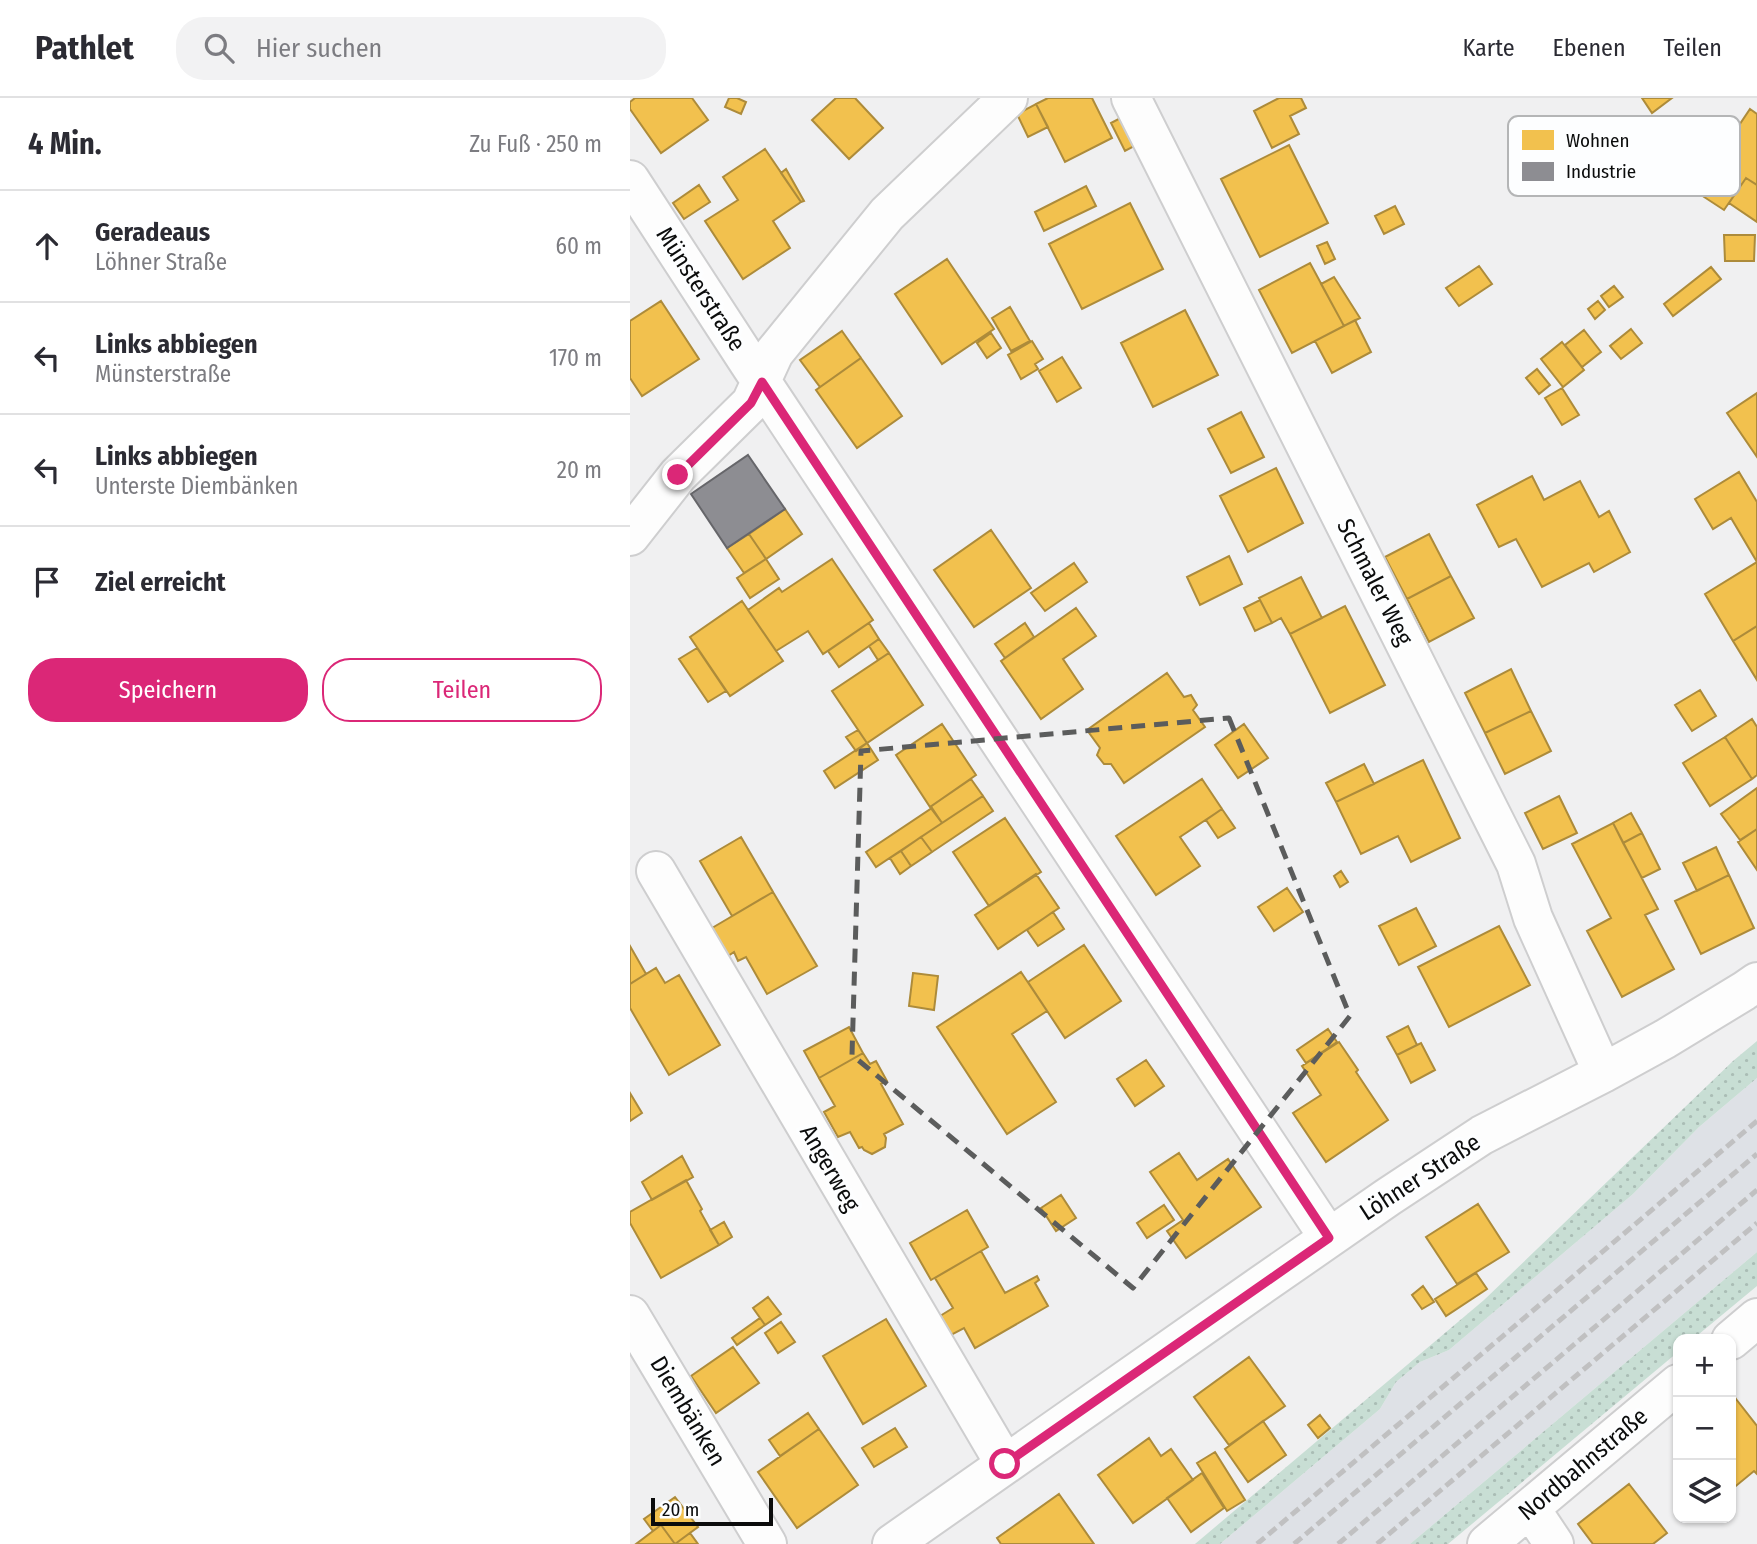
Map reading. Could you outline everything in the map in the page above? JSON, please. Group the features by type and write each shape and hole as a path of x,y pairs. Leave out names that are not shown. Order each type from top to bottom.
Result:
{"street":[{"path":"630,536 678,475 751,403 774,353 887,214 1008,98"},
{"name":"Schmaler Weg","path":"1131,98 1516,864 1533,918 1603,1073"},
{"name":"Münsterstraße","path":"630,180 1329,1238"},
{"name":"Angerweg","path":"656,871 1005,1464"},
{"name":"Löhner Straße","path":"892,1544 1329,1238 1482,1135 1603,1073 1757,982"},
{"name":"Diembänken","path":"630,1315 767,1544"},
{"path":"1736,1336 1757,1318"},
{"name":"Nordbahnstraße","path":"1487,1544 1673,1388"},
{"path":"1530,1508 1554,1544"}],"highlighted area":[{"path":"1229,718 1350,1016 1133,1288 852,1055 861,751"}],"shaded area":[{"path":"1757,1078 1757,1252 1410,1544 1220,1544 1380,1409 1396,1382 1420,1362 1449,1350 1633,1194 1699,1127"}],"green space":[{"path":"1757,1041 1757,1078 1699,1127 1633,1194 1449,1350 1420,1362 1396,1382 1380,1409 1220,1544 1195,1544 1484,1300"},
{"path":"1757,1252 1757,1286 1699,1334 1673,1334 1673,1356 1448,1544 1410,1544"}],"building: Wohnen":[{"path":"635,98 692,98 708,120 661,153 630,109 630,102"},
{"path":"729,98 746,102 741,114 725,107"},
{"path":"836,98 855,98 883,128 849,159 812,120"},
{"path":"1048,98 1092,98 1112,138 1065,162 1036,104"},
{"path":"1279,98 1301,98 1306,108 1290,116 1299,134 1272,148 1254,111"},
{"path":"1642,98 1672,98 1652,113"},
{"path":"1036,104 1048,127 1028,137 1017,114"},
{"path":"1750,109 1757,114 1757,185 1746,178 1740,187 1740,124"},
{"path":"1126,115 1140,143 1125,151 1111,123"},
{"path":"1289,145 1328,223 1260,257 1221,179"},
{"path":"765,149 801,202 773,221 790,248 743,279 705,221 738,200 723,177"},
{"path":"786,169 804,201 801,202 781,173"},
{"path":"1746,178 1757,185 1757,222 1729,203 1734,196 1740,196 1740,187"},
{"path":"699,185 710,202 684,219 673,203"},
{"path":"1086,186 1096,206 1044,231 1035,212"},
{"path":"1703,196 1734,196 1724,210"},
{"path":"1130,203 1163,269 1082,309 1049,244"},
{"path":"1395,206 1404,224 1384,234 1375,216"},
{"path":"1724,235 1755,235 1754,261 1725,261"},
{"path":"1327,242 1335,259 1325,264 1317,246"},
{"path":"947,259 994,329 942,364 895,294"},
{"path":"1310,263 1344,326 1292,353 1259,290"},
{"path":"1479,266 1492,284 1459,306 1446,288"},
{"path":"1711,267 1721,279 1673,316 1664,304"},
{"path":"1334,277 1360,318 1344,326 1321,284"},
{"path":"1614,286 1623,297 1609,307 1601,296"},
{"path":"661,301 699,359 642,396 630,378 630,321"},
{"path":"1598,301 1605,310 1595,319 1588,309"},
{"path":"1010,307 1030,341 1011,351 992,318"},
{"path":"1185,310 1218,375 1153,407 1121,343"},
{"path":"1355,320 1371,352 1332,373 1315,341"},
{"path":"1631,329 1642,343 1621,359 1610,346"},
{"path":"1584,330 1601,352 1582,367 1565,345"},
{"path":"842,331 861,358 820,387 800,360"},
{"path":"991,333 1001,348 987,358 977,343"},
{"path":"1032,341 1043,359 1035,364 1038,369 1021,379 1008,355"},
{"path":"1562,342 1584,370 1563,387 1541,359"},
{"path":"1062,357 1081,388 1057,402 1039,371"},
{"path":"861,358 902,416 857,448 816,390"},
{"path":"1537,369 1550,385 1539,394 1526,378"},
{"path":"1562,388 1579,415 1562,425 1545,398"},
{"path":"1757,393 1757,457 1727,413"},
{"path":"1241,412 1264,457 1231,473 1208,429"},
{"path":"1276,468 1303,523 1248,552 1220,496"},
{"path":"1739,472 1757,502 1757,562 1731,518 1713,529 1695,499"},
{"path":"1532,476 1544,500 1580,481 1599,517 1609,511 1630,552 1594,572 1589,563 1542,587 1516,539 1499,547 1477,505"},
{"path":"785,509 802,534 766,559 749,534"},
{"path":"991,530 1031,588 974,627 934,570"},
{"path":"749,534 766,559 744,573 727,548"},
{"path":"1429,534 1451,576 1407,599 1385,557"},
{"path":"1229,556 1242,584 1200,605 1187,577"},
{"path":"766,559 779,579 750,598 737,578"},
{"path":"832,559 873,620 823,654 808,631 776,651 748,610 779,588 782,592"},
{"path":"1757,562 1757,626 1733,641 1705,594"},
{"path":"1074,563 1087,582 1045,611 1031,593"},
{"path":"1451,576 1474,618 1429,642 1407,599"},
{"path":"1301,577 1322,618 1290,634 1281,618 1272,623 1259,598"},
{"path":"1260,600 1272,623 1255,631 1244,608"},
{"path":"742,601 783,661 730,696 690,637"},
{"path":"1345,606 1385,685 1330,713 1290,634"},
{"path":"1076,608 1096,636 1063,659 1083,689 1041,719 1001,661"},
{"path":"869,623 879,639 839,667 828,651"},
{"path":"1025,623 1034,637 1005,658 995,644"},
{"path":"1757,626 1757,680 1733,641"},
{"path":"879,639 889,653 878,660 869,646"},
{"path":"697,648 726,691 708,702 679,659"},
{"path":"889,653 923,705 867,743 832,691"},
{"path":"1511,669 1531,711 1485,733 1465,693"},
{"path":"1167,673 1184,697 1191,695 1197,705 1193,710 1205,727 1124,783 1111,764 1104,764 1097,755 1100,748 1087,730"},
{"path":"1700,690 1716,716 1692,731 1675,705"},
{"path":"1531,711 1551,751 1505,774 1485,733"},
{"path":"1752,719 1757,727 1757,775 1752,779 1725,737"},
{"path":"942,724 976,775 930,807 896,755"},
{"path":"1244,724 1268,758 1238,778 1215,745"},
{"path":"858,730 867,743 856,751 846,737"},
{"path":"1725,737 1752,779 1710,806 1683,763"},
{"path":"867,743 878,760 835,788 824,771"},
{"path":"1423,760 1460,838 1411,862 1398,836 1361,854 1336,802"},
{"path":"1364,764 1374,784 1336,802 1326,783"},
{"path":"971,779 983,796 942,823 930,807"},
{"path":"1202,779 1222,809 1180,837 1200,866 1156,895 1116,836"},
{"path":"1757,788 1757,829 1740,840 1721,814"},
{"path":"983,796 993,811 932,852 921,837"},
{"path":"1559,796 1577,833 1543,849 1525,813"},
{"path":"932,808 942,823 876,867 866,852"},
{"path":"1222,809 1235,828 1218,838 1206,820"},
{"path":"1631,813 1642,833 1623,843 1613,823"},
{"path":"1005,818 1041,872 989,906 953,852"},
{"path":"1613,823 1658,909 1645,915 1674,969 1622,997 1587,931 1611,918 1572,844"},
{"path":"1757,829 1757,870 1738,842"},
{"path":"1642,833 1660,869 1642,878 1623,843"},
{"path":"741,837 773,892 732,916 700,861"},
{"path":"921,837 932,852 911,866 901,851"},
{"path":"1716,847 1729,875 1697,891 1683,863"},
{"path":"901,851 911,866 900,874 890,858"},
{"path":"1341,871 1348,882 1340,887 1334,876"},
{"path":"1036,874 1059,908 998,949 975,915"},
{"path":"1729,875 1754,928 1701,954 1675,901"},
{"path":"1287,888 1303,912 1274,931 1258,907"},
{"path":"773,892 817,966 767,994 746,957 738,961 734,952 728,956 712,928"},
{"path":"1416,908 1436,946 1399,965 1379,926"},
{"path":"1053,912 1064,929 1038,946 1027,930"},
{"path":"1499,926 1530,985 1449,1027 1418,967"},
{"path":"1084,945 1121,1001 1065,1038 1028,982"},
{"path":"630,946 646,974 630,984"},
{"path":"656,968 665,983 679,975 720,1045 669,1075 630,1008 630,984"},
{"path":"1021,972 1047,1011 1012,1034 1056,1102 1007,1134 937,1027"},
{"path":"913,973 938,976 934,1010 909,1006"},
{"path":"1408,1026 1417,1045 1397,1055 1387,1037"},
{"path":"849,1027 863,1053 819,1078 804,1051"},
{"path":"1328,1029 1337,1042 1306,1063 1297,1050"},
{"path":"1339,1042 1388,1120 1326,1162 1293,1113 1321,1095 1302,1066"},
{"path":"1421,1043 1435,1070 1411,1083 1397,1055"},
{"path":"863,1053 870,1064 876,1061 887,1081 881,1084 903,1124 884,1134 885,1147 872,1154 862,1147 859,1148 850,1132 838,1137 824,1112 835,1106 819,1078"},
{"path":"1146,1060 1164,1086 1135,1106 1117,1079"},
{"path":"630,1093 642,1113 630,1121"},
{"path":"1179,1153 1197,1180 1228,1159 1261,1207 1186,1258 1167,1231 1183,1220 1150,1172"},
{"path":"682,1156 693,1177 652,1200 642,1182"},
{"path":"686,1180 719,1245 661,1278 630,1223 630,1212"},
{"path":"1061,1195 1076,1218 1056,1231 1041,1208"},
{"path":"1478,1204 1509,1252 1457,1284 1426,1237"},
{"path":"1164,1205 1174,1220 1147,1238 1137,1223"},
{"path":"967,1210 988,1247 931,1280 910,1243"},
{"path":"724,1222 732,1237 719,1245 710,1230"},
{"path":"981,1251 1005,1293 1037,1276 1039,1280 1035,1283 1048,1306 975,1348 964,1328 951,1335 940,1316 953,1308 935,1278"},
{"path":"1476,1273 1487,1289 1446,1316 1435,1299"},
{"path":"1423,1286 1434,1302 1422,1309 1412,1295"},
{"path":"768,1297 781,1314 765,1325 753,1308"},
{"path":"760,1318 765,1325 737,1345 732,1338"},
{"path":"886,1319 926,1386 863,1424 823,1356"},
{"path":"781,1322 795,1342 778,1353 765,1333"},
{"path":"733,1347 759,1383 716,1413 691,1376"},
{"path":"1249,1357 1285,1406 1229,1445 1194,1397"},
{"path":"1736,1399 1757,1426 1757,1474 1754,1471 1736,1486"},
{"path":"808,1413 819,1429 780,1456 769,1440"},
{"path":"1320,1415 1330,1428 1318,1438 1308,1425"},
{"path":"1263,1421 1286,1455 1248,1482 1225,1449"},
{"path":"895,1428 907,1447 874,1467 862,1448"},
{"path":"819,1429 858,1485 797,1528 758,1472"},
{"path":"1149,1438 1161,1456 1171,1449 1193,1480 1133,1523 1098,1475"},
{"path":"1215,1452 1245,1500 1227,1511 1197,1463"},
{"path":"1202,1473 1224,1508 1191,1532 1167,1498"},
{"path":"1629,1484 1667,1533 1653,1544 1593,1544 1578,1524"},
{"path":"1059,1494 1094,1544 1001,1544 997,1538"},
{"path":"675,1497 698,1527 675,1544 661,1525 653,1531 644,1519"},
{"path":"661,1525 675,1544 636,1544"},
{"path":"690,1533 698,1544 675,1544"}],"building: Industrie":[{"path":"748,455 785,509 727,548 691,494"}],"railway":[{"path":"1257,1544 1757,1121"},
{"path":"1294,1544 1757,1154"},
{"path":"1338,1544 1757,1190"},
{"path":"1377,1544 1757,1223"}],"route":[{"path":"678,475 751,403 762,382 1329,1238 1005,1464"}]}
